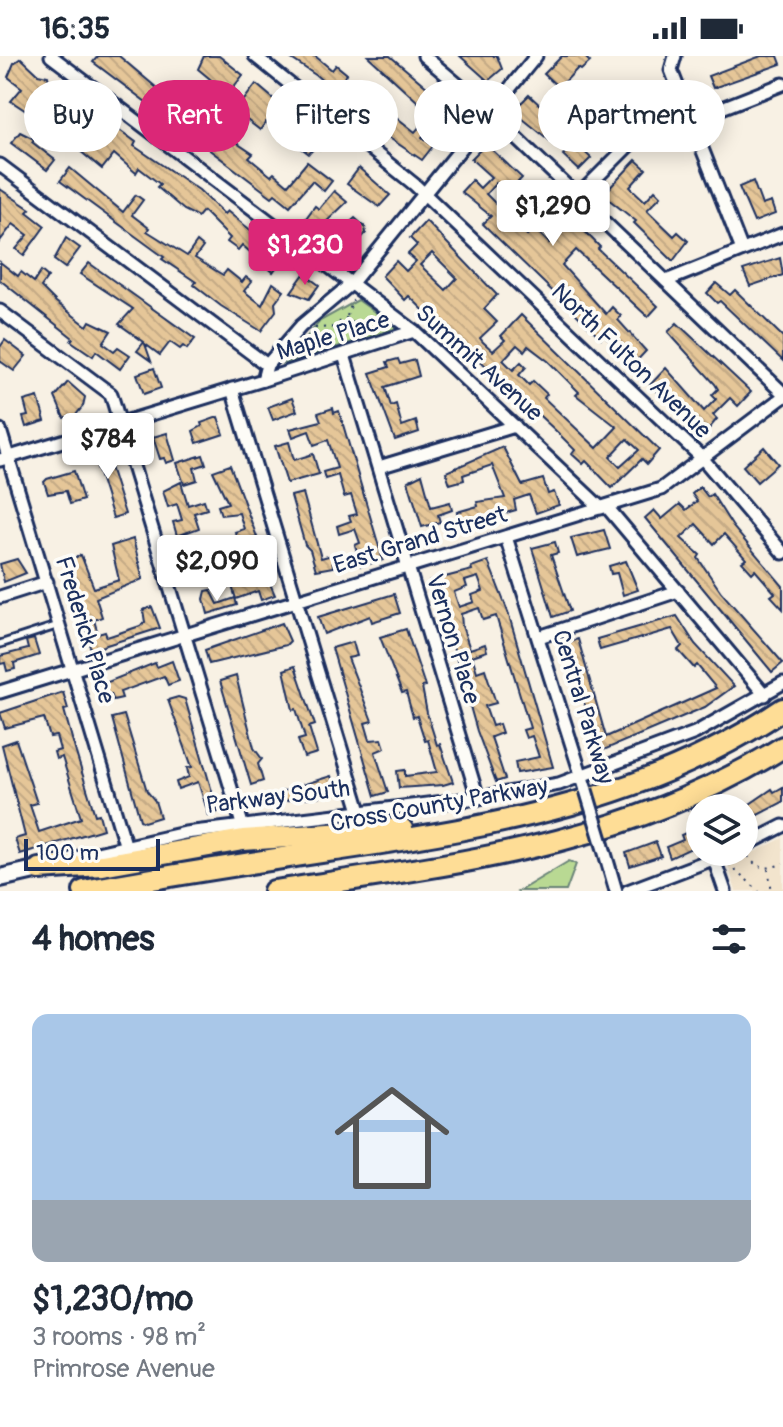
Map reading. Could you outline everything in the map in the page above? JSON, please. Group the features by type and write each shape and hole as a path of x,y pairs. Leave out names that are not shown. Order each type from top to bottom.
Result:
{"highway":[{"name":"Cross County Parkway","path":"84,891 486,825 566,808 647,782 720,747 783,709"},
{"path":"274,891 515,853 607,829 705,791 783,747"},
{"path":"39,869 102,865 256,838 486,825"},
{"path":"322,891 400,872"}],"street":[{"name":"Summit Avenue","path":"51,56 414,331 604,507 765,695"},
{"name":"North Fulton Avenue","path":"255,56 424,194 703,459 783,553"},
{"path":"424,56 452,80"},
{"path":"517,80 536,56"},
{"path":"673,60 679,80"},
{"path":"725,107 783,84"},
{"path":"522,144 783,395"},
{"path":"263,380 267,365 301,326 351,284 459,152"},
{"path":"577,197 622,152"},
{"path":"704,152 742,250"},
{"path":"0,165 267,365"},
{"path":"666,281 783,234"},
{"path":"0,311 111,394 242,824"},
{"name":"Maple Place","path":"5,459 414,331"},
{"name":"Vernon Place","path":"344,355 478,798"},
{"path":"232,389 360,811"},
{"name":"East Grand Street","path":"0,692 661,489 783,395"},
{"path":"379,467 515,426"},
{"name":"Frederick Place","path":"0,430 5,459 47,582 125,844"},
{"name":"Central Parkway","path":"506,537 616,891"},
{"path":"0,597 47,582"},
{"path":"539,637 678,591"},
{"name":"Parkway South","path":"3,873 39,869 125,844 242,824 478,798 581,778 674,743 783,683"},
{"path":"758,842 783,826"},
{"path":"628,891 695,866"},
{"path":"716,866 725,891"}],"lane":[{"path":"0,644 60,625"}],"path":[{"path":"344,338 345,332 352,327 347,319 353,298"},
{"path":"339,327 341,321 347,319"},
{"path":"310,328 339,327 345,332"},
{"path":"758,866 768,868 783,863"},
{"path":"737,866 759,891"},
{"path":"768,868 772,891"}],"shaded area":[{"path":"783,838 783,891 736,891 728,866 758,866 758,850"}],"green space":[{"path":"358,300 397,328 284,364 320,321"},
{"path":"569,861 576,864 566,891 519,891"}],"building":[{"path":"98,56 119,56 147,80 138,80 138,96 122,84 122,80 117,80 93,62"},
{"path":"204,56 219,56 243,75 239,80 211,80 198,69"},
{"path":"287,56 315,56 332,70 336,65 347,74 344,80 322,80"},
{"path":"368,56 390,56 418,80 414,80 414,98 398,80 394,80"},
{"path":"460,56 497,56 502,69 487,80"},
{"path":"562,56 584,56 590,62 581,70 578,68 567,80 550,80 544,74"},
{"path":"761,56 778,56 781,64 725,84 725,80 710,80 708,76"},
{"path":"21,58 38,74 48,76 48,80 24,80 24,110 11,101 22,88 8,77 14,63"},
{"path":"256,84 266,92 266,122 260,130 250,122 250,92"},
{"path":"529,95 538,103 538,131 522,118 522,102"},
{"path":"398,118 414,131 414,152 428,152 422,160 398,144"},
{"path":"20,132 24,134 24,152 45,152 55,160 47,170 11,143"},
{"path":"122,132 136,142 134,146 138,152 143,152 199,190 224,214 227,211 284,257 273,272 242,245 238,250 227,242 230,238 203,211 198,217 184,210 157,187 160,184 139,168 136,173 114,154 102,169 81,152 122,152"},
{"path":"212,152 250,152 253,154 249,158 288,185 307,162 332,181 324,191 312,181 290,206 275,194 272,197"},
{"path":"478,152 494,152 522,178 518,182 528,191 533,186 573,224 576,222 600,247 598,249 658,306 648,317 576,250 562,265 606,314 612,307 621,316 618,320 646,351 632,366 604,334 601,338 483,224 491,216 461,192 472,180 480,188 491,177 471,159","holes":["496,183 511,197 517,191 535,209 531,213 544,226 548,222 559,233 549,243 534,228 527,235 486,194"]},
{"path":"566,152 585,152 591,158 579,170 563,155"},
{"path":"636,160 646,169 630,187 645,201 655,190 661,196 647,210 674,236 678,232 688,241 673,261 634,223 636,221 603,195"},
{"path":"70,168 123,212 136,195 143,200 132,215 149,228 147,231 187,256 197,242 203,247 195,258 223,275 227,270 242,282 246,277 252,281 244,291 262,305 273,283 284,291 275,303 276,311 261,331 221,306 194,285 196,282 162,259 164,257 60,181"},
{"path":"359,168 390,195 379,207 347,184"},
{"path":"753,181 762,205 771,202 775,214 754,222 739,187"},
{"path":"0,189 30,209 27,212 45,226 24,255 16,249 28,235 13,224 0,241"},
{"path":"334,191 347,202 319,229 306,218 315,206 319,209"},
{"path":"355,218 365,227 366,233 348,253 336,243 335,236"},
{"path":"426,221 497,295 484,309 497,322 480,338 483,342 493,351 505,340 501,336 521,315 659,450 647,464 642,459 612,488 586,461 583,464 572,454 575,450 472,353 454,340 409,296 405,300 382,276 396,261 406,271 416,261 408,254 417,245 410,238","holes":["432,253 457,278 446,290 420,265","517,345 524,351 528,346 579,392 576,395 617,427 597,448 544,398 547,394 533,381 529,385 519,375 526,367 521,362 513,370 503,360","627,439 639,450 620,467 610,457"]},
{"path":"66,238 80,248 65,268 54,260"},
{"path":"780,258 783,275 750,286 743,270"},
{"path":"0,262 18,276 21,272 34,282 41,271 48,277 41,287 56,302 87,326 90,321 111,331 103,343 114,351 118,347 130,355 120,369 96,351 93,356 71,341 73,338 0,280"},
{"path":"89,263 195,339 187,349 183,346 180,349 170,342 160,355 145,344 151,361 137,351 144,342 119,324 133,309 80,274"},
{"path":"304,274 319,285 309,299 291,292"},
{"path":"716,283 730,295 735,290 783,337 783,361 720,301 717,303 707,293"},
{"path":"677,323 751,392 738,406 730,398 713,415 717,419 707,431 678,403 675,407 650,385 666,368 704,411 716,399 712,395 718,389 715,384 668,332"},
{"path":"5,340 26,356 14,371 0,361 0,347"},
{"path":"398,359 400,364 415,360 419,376 385,387 391,406 396,404 402,426 416,421 419,432 395,440 370,373 389,367 387,362"},
{"path":"154,368 161,388 144,394 137,374"},
{"path":"68,382 85,397 83,406 71,421 69,416 64,418 55,397"},
{"path":"38,397 45,421 26,427 23,417 28,416 24,401"},
{"path":"292,398 297,411 273,420 268,407"},
{"path":"333,408 334,413 339,411 383,560 361,566 355,545 360,543 355,529 339,534 337,526 351,521 349,516 357,514 351,495 344,497 338,475 325,479 323,472 337,468 328,440 314,445 309,431 293,437 290,429 321,421 318,413"},
{"path":"218,417 224,434 197,443 193,431 202,426 201,423"},
{"path":"167,433 175,460 166,463 164,458 160,459 153,437"},
{"path":"289,442 294,460 313,454 319,474 287,483 275,446"},
{"path":"103,445 125,514 113,518 91,448"},
{"path":"503,447 522,485 543,479 548,494 554,492 559,505 536,513 529,495 514,500 516,510 461,526 457,512 478,506 477,502 505,498 492,465 463,475 464,480 450,484 446,472"},
{"path":"764,447 778,464 757,482 743,466"},
{"path":"203,455 206,464 194,468 197,480 184,484 177,463"},
{"path":"230,465 257,537 253,538 260,561 275,595 261,600 258,591 236,599 231,583 251,577 245,560 228,566 225,557 241,552 235,532 244,529 239,513 221,515 218,506 228,503 213,471"},
{"path":"74,471 83,500 70,504 66,491 48,494 44,482 47,479"},
{"path":"422,474 431,507 450,502 452,510 438,515 440,522 422,527 408,481"},
{"path":"181,482 188,505 204,500 207,509 194,513 199,528 177,536 173,522 182,520 177,504 168,507 163,491"},
{"path":"700,487 708,497 712,494 733,527 783,586 783,609 771,596 775,593 755,570 752,573 742,562 746,559 724,534 714,544 696,524 681,538 700,555 698,558 721,592 783,663 772,672 645,518 654,510 662,519 680,504 686,510 697,501 692,494"},
{"path":"303,493 321,558 332,555 333,567 316,570 310,550 305,545 291,496"},
{"path":"604,530 610,549 577,557 571,538"},
{"path":"133,539 143,579 96,598 102,617 94,620 98,634 105,632 107,637 140,626 145,622 143,610 152,607 160,628 91,650 64,562 81,555 94,588 119,580 111,546"},
{"path":"555,542 558,553 551,555 570,611 553,617 532,548"},
{"path":"17,559 26,573 4,582 0,564"},
{"path":"488,561 508,612 553,767 517,773 515,762 539,757 532,736 526,738 523,730 530,728 496,616 483,620 479,608 461,614 462,626 470,649 485,644 487,651 472,656 477,672 485,669 496,703 485,706 492,726 499,724 502,733 491,737 505,779 496,782 477,731 443,611 430,581 472,570 471,567","holes":["478,577 483,591 472,595 474,602 459,607 454,592 467,587 465,581"]},
{"path":"626,561 638,590 623,595 617,573 611,574 609,566"},
{"path":"211,590 218,604 235,598 237,605 208,614 204,599 206,591"},
{"path":"394,594 400,613 372,622 370,616 324,634 318,617"},
{"path":"677,616 695,644 734,686 705,707 599,752 566,643 578,639 606,737 716,688 697,665 694,668 678,650 682,646 672,629 600,650 597,639"},
{"path":"282,623 290,641 286,645 209,664 205,650"},
{"path":"406,629 425,686 422,687 427,713 453,782 443,785 399,788 397,771 405,770 405,776 437,772 428,740 425,741 417,716 413,717 406,692 402,693 380,637"},
{"path":"34,639 39,655 14,663 15,669 7,671 5,663 0,664 0,656 28,649 26,641"},
{"path":"353,642 357,656 348,658 372,721 365,723 370,740 382,739 385,748 375,752 388,792 375,796 332,648"},
{"path":"172,661 179,681 168,685 164,676 120,692 122,698 113,700 111,694 103,696 100,685 155,663 157,667"},
{"path":"295,666 315,725 309,727 317,753 304,757 298,740 305,738 296,709 293,710 284,670"},
{"path":"236,676 254,748 262,759 258,764 263,781 251,785 220,681"},
{"path":"63,692 68,709 64,710 76,753 95,815 99,814 103,829 20,854 15,839 25,836 2,745 16,740 37,803 30,805 39,832 81,818 62,757 56,759 54,752 60,750 56,736 50,737 44,718 5,728 0,713"},
{"path":"178,697 185,699 218,812 209,816 198,782 178,789 176,782 189,777 187,768 192,767 168,700"},
{"path":"124,715 147,791 155,801 160,817 144,822 140,820 112,718"},
{"path":"331,776 338,794 283,801 282,791 303,788 302,785"},
{"path":"783,787 783,802 758,815 758,798 772,789 774,792"},
{"path":"686,833 686,851 670,858 666,847 683,840 681,835"},
{"path":"656,842 661,856 630,866 626,853"}]}
